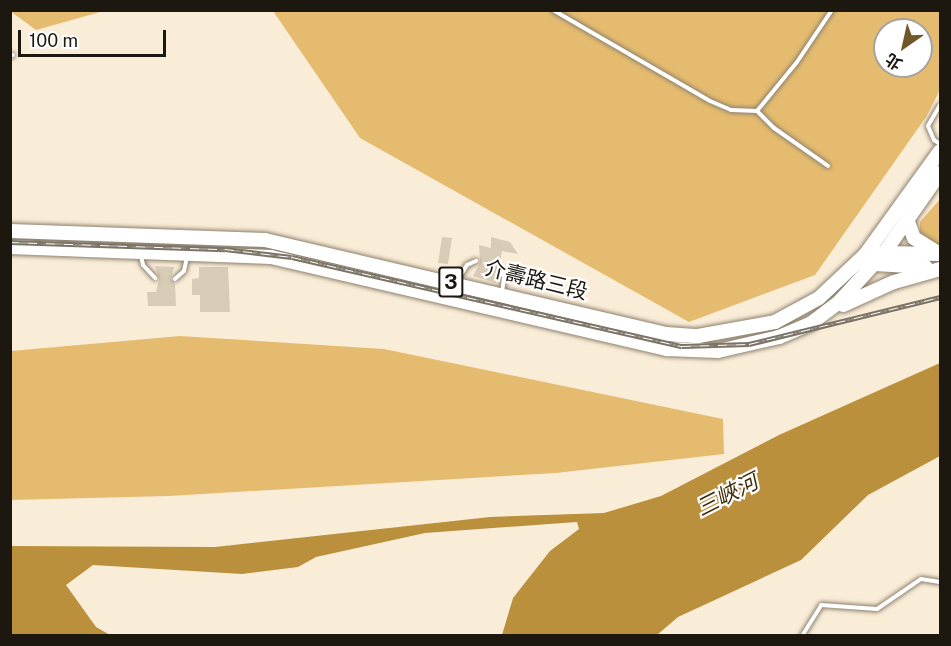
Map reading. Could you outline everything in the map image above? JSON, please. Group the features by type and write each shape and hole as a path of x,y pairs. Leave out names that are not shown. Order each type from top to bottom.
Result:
{"main road":[{"name":"介壽路三段","path":"10,231 265,240 502,293 666,334 727,333 796,313 875,257 940,151"},
{"name":"介壽路三段","path":"10,247 140,249 264,256 667,349 718,351 750,346 810,324 840,301 907,219 940,173"},
{"path":"907,219 914,238 940,254"},
{"path":"875,257 940,254"},
{"path":"875,257 940,268"},
{"path":"810,324 864,294 940,268"}],"lane":[{"path":"553,10 710,101 731,110 757,111 774,128 828,166"},
{"path":"757,111 797,62 832,10"},
{"path":"940,105 928,126 934,140 940,144"},
{"path":"264,256 265,240"},
{"path":"140,249 143,265 155,278"},
{"path":"175,279 184,271 189,252"},
{"path":"455,283 467,265 476,261"},
{"path":"499,268 504,277 502,293"},
{"path":"802,636 820,605 877,609 921,579 940,582"}],"shaded area":[{"path":"11,10 104,11 36,30"},
{"path":"273,11 940,11 940,90 926,117 815,275 689,322 360,138"},
{"path":"940,199 940,248 920,238 920,222"},
{"path":"180,336 384,349 723,419 724,454 556,473 169,496 11,500 11,351"}],"water":[{"name":"三峽河","path":"940,363 940,456 868,495 801,560 678,617 657,635 502,635 513,598 550,551 579,529 577,522 425,533 316,557 298,567 242,574 93,565 66,585 96,627 110,635 11,635 11,546 215,547 490,517 604,513 661,496 779,435"}],"building":[{"path":"442,237 452,238 448,264 438,263"},
{"path":"491,237 510,242 518,254 502,251 500,264 495,267 496,283 473,276 480,262 479,245 491,248"},
{"path":"155,266 174,267 171,279 175,283 176,306 148,306 147,292 156,292 159,279"},
{"path":"199,267 228,267 230,312 200,312 200,295 192,295 192,279 199,278"}],"railway":[{"path":"10,242 225,249 292,257 682,346 749,344 940,297"}]}
